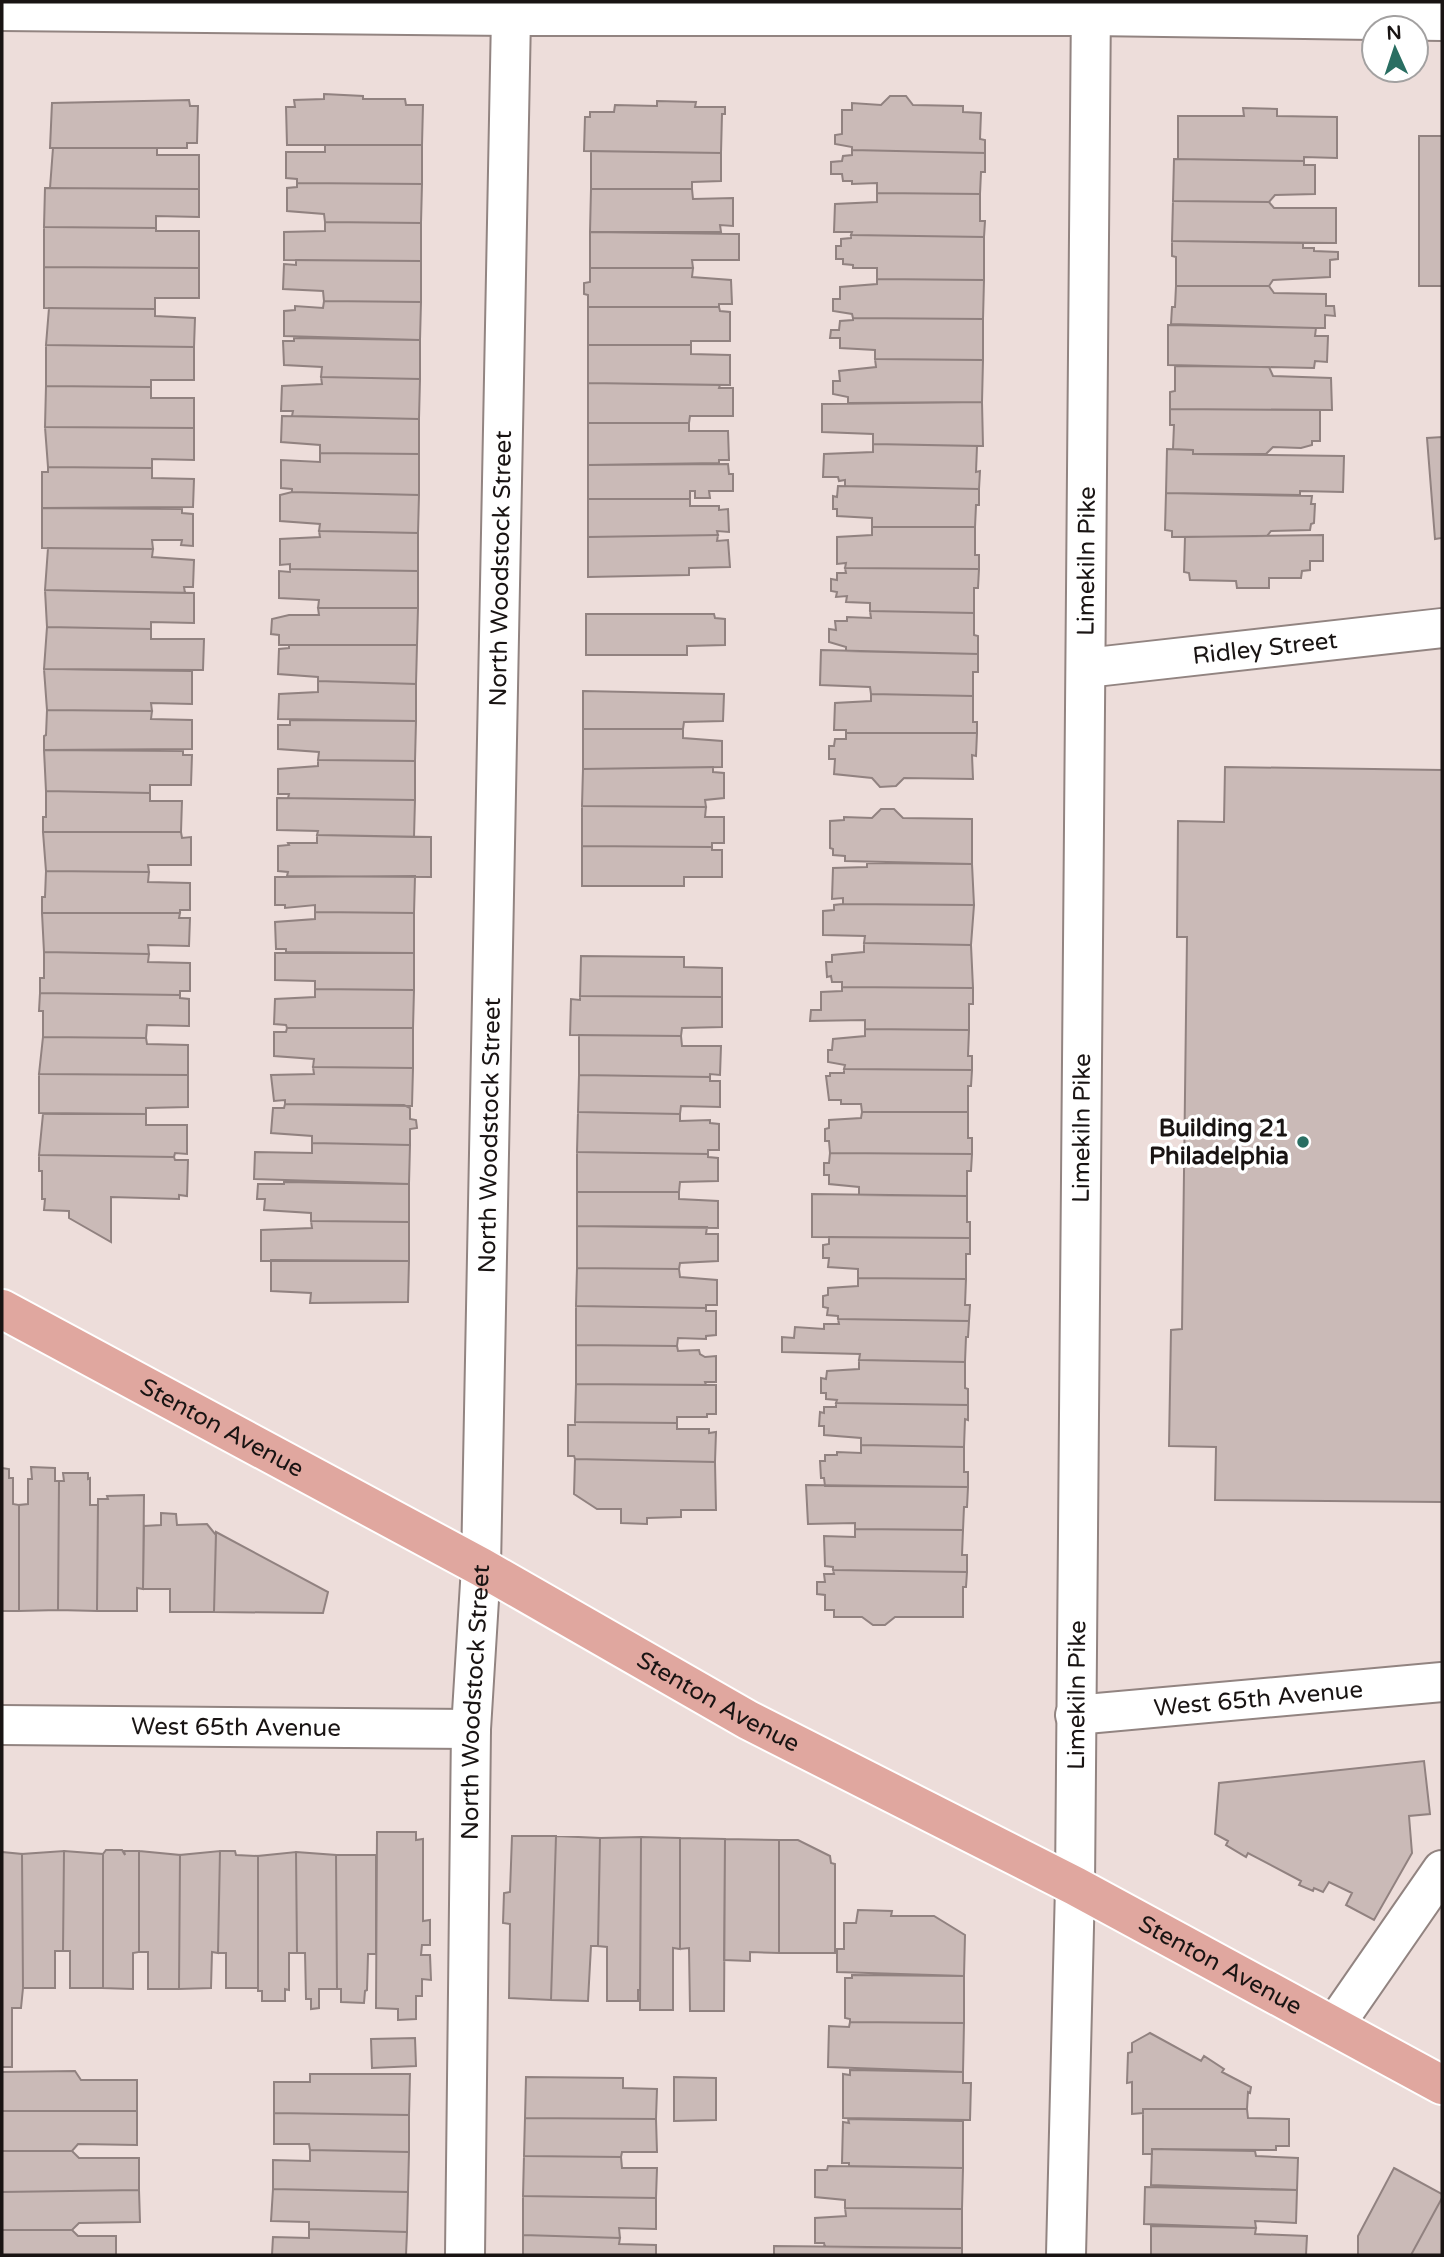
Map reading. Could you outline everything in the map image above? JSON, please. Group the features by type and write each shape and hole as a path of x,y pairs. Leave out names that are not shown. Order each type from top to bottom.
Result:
{"main road":[{"name":"Stenton Avenue","path":"2,1309 481,1567 748,1720 1075,1886 1442,2085"}],"street":[{"path":"2,11 511,16 1091,9 1442,21"},
{"name":"Limekiln Pike","path":"1066,2255 1075,1886 1091,9"},
{"name":"North Woodstock Street","path":"465,2255 471,1729 481,1567 511,16"},
{"name":"Ridley Street","path":"1086,668 1442,628"},
{"name":"West 65th Avenue","path":"1075,1715 1442,1682"},
{"name":"West 65th Avenue","path":"2,1724 471,1729"},
{"path":"1334,2026 1442,1870"}],"building":[{"path":"324,94 363,96 363,99 405,99 406,105 423,105 422,145 287,145 286,107 295,107 294,100 324,99"},
{"path":"890,96 906,96 913,105 963,106 963,112 981,113 980,139 985,140 985,153 852,150 852,147 835,144 835,135 842,134 842,110 852,110 852,103 881,105"},
{"path":"189,100 190,106 198,106 197,143 187,143 187,148 50,148 52,103"},
{"path":"657,101 696,102 695,107 725,107 725,114 722,114 721,153 584,151 585,117 590,117 590,112 614,112 615,105 657,106"},
{"path":"1243,108 1277,109 1277,116 1337,117 1337,158 1304,157 1304,161 1178,159 1178,116 1244,116"},
{"path":"1419,136 1442,136 1442,286 1419,286"},
{"path":"325,145 422,145 422,184 297,183 297,179 286,178 286,152 325,152"},
{"path":"53,148 157,148 157,155 199,155 199,189 50,188"},
{"path":"852,150 985,153 985,172 981,172 980,194 877,193 877,183 852,184 852,181 843,181 842,174 831,174 831,162 842,161 843,156 852,155"},
{"path":"591,151 721,153 721,181 692,182 692,189 591,189"},
{"path":"1174,159 1304,161 1304,165 1315,165 1315,194 1275,195 1269,202 1173,201"},
{"path":"297,183 422,184 421,223 325,222 324,214 287,211 287,188 297,187"},
{"path":"45,188 199,189 199,217 156,216 156,228 44,227"},
{"path":"591,189 692,189 693,199 733,198 733,226 720,225 721,232 590,232"},
{"path":"877,193 980,194 980,221 985,221 984,237 851,235 852,232 834,232 835,204 877,202"},
{"path":"1173,201 1269,202 1274,208 1336,208 1336,243 1172,241"},
{"path":"325,222 421,223 421,261 284,260 284,232 325,231"},
{"path":"44,227 199,231 199,268 44,267"},
{"path":"590,232 739,234 739,260 692,260 693,268 590,268"},
{"path":"851,235 984,237 984,280 877,279 877,268 853,268 853,265 843,264 843,259 836,259 836,246 841,246 841,239 851,238"},
{"path":"1172,241 1303,243 1303,248 1314,248 1314,251 1338,252 1338,259 1330,260 1330,277 1273,280 1269,286 1176,286 1176,257 1172,256"},
{"path":"296,260 421,261 421,302 324,301 323,291 283,289 284,264 296,265"},
{"path":"44,267 199,268 199,298 155,298 155,309 44,308"},
{"path":"590,268 693,268 692,277 731,280 732,304 719,304 719,307 588,307 584,283 590,282"},
{"path":"877,279 984,280 983,319 853,318 852,314 833,311 833,299 840,299 840,287 877,284"},
{"path":"1176,286 1269,286 1274,293 1326,294 1326,306 1334,306 1335,316 1325,315 1325,328 1171,324"},
{"path":"324,301 421,302 420,340 284,336 284,311 295,310 295,306 323,308"},
{"path":"588,307 719,307 720,311 730,312 730,341 691,341 691,345 588,345"},
{"path":"49,308 155,309 155,316 195,318 194,347 46,345"},
{"path":"853,318 983,319 983,360 875,359 875,350 840,348 840,338 830,338 831,330 839,330 840,321"},
{"path":"1168,325 1316,328 1315,336 1328,336 1327,362 1315,361 1314,368 1168,365"},
{"path":"294,338 420,340 420,379 321,377 322,367 284,365 283,341 294,341"},
{"path":"46,345 194,347 194,380 151,380 151,387 46,386"},
{"path":"588,345 691,345 691,354 730,355 730,385 588,383"},
{"path":"875,359 983,360 982,402 848,403 848,397 833,394 833,381 840,381 839,371 876,367"},
{"path":"1175,366 1269,367 1273,376 1331,378 1332,410 1170,409 1170,392 1175,391"},
{"path":"321,377 420,379 419,419 292,416 293,411 281,411 282,386 322,384"},
{"path":"588,383 720,385 719,388 733,388 733,416 690,416 689,423 588,423"},
{"path":"46,386 151,387 151,398 194,398 194,428 45,427"},
{"path":"982,402 983,446 873,444 873,434 822,432 822,404"},
{"path":"1170,409 1320,410 1320,441 1312,441 1312,445 1301,448 1273,447 1266,454 1193,454 1193,450 1173,449 1174,425 1170,425"},
{"path":"282,416 419,419 419,454 320,453 320,445 281,442"},
{"path":"588,423 689,423 689,431 728,431 729,460 719,460 719,463 588,465"},
{"path":"45,427 194,428 194,460 152,459 152,468 48,467"},
{"path":"1442,437 1442,538 1435,539 1427,438"},
{"path":"873,444 977,446 976,472 980,471 979,489 845,486 845,480 839,481 838,477 823,477 824,454 873,452"},
{"path":"1167,449 1193,450 1193,454 1344,456 1343,492 1300,491 1300,495 1166,493"},
{"path":"320,453 419,454 419,495 292,492 292,489 281,488 281,460 320,462"},
{"path":"728,464 729,474 733,474 733,491 709,491 710,498 695,498 695,491 690,491 690,499 588,499 588,465"},
{"path":"48,467 152,468 152,478 194,479 193,507 42,508 42,472 48,472"},
{"path":"838,486 979,489 975,527 872,527 872,518 837,516 837,509 833,509 833,496 837,497"},
{"path":"292,492 419,495 418,533 319,531 320,524 280,521 280,495"},
{"path":"1166,493 1312,496 1311,504 1315,504 1314,523 1311,524 1310,530 1271,531 1267,536 1172,537 1172,531 1165,530"},
{"path":"588,499 690,499 690,506 719,506 719,510 728,509 729,532 717,531 718,535 588,537"},
{"path":"42,508 182,509 182,513 193,514 193,546 181,545 182,540 152,540 153,549 42,548"},
{"path":"872,527 975,527 975,555 979,555 979,569 845,568 846,563 837,564 837,537 872,535"},
{"path":"319,531 418,533 418,571 290,569 290,564 280,565 280,539 320,537"},
{"path":"718,535 717,541 728,540 730,567 689,568 689,575 588,577 588,537"},
{"path":"1323,535 1323,561 1310,561 1310,570 1302,571 1301,578 1269,578 1269,588 1237,588 1236,581 1190,580 1189,573 1184,572 1185,537"},
{"path":"48,548 153,549 152,557 194,560 193,587 184,587 185,593 45,590"},
{"path":"845,568 979,569 978,588 974,588 974,613 870,611 870,603 846,602 847,596 836,597 837,592 831,591 831,579 837,580 837,573 846,573"},
{"path":"290,569 418,571 418,608 318,608 319,600 279,598 279,571 290,572"},
{"path":"45,590 194,593 194,623 151,622 151,629 47,627"},
{"path":"318,608 418,608 417,645 279,645 279,635 271,634 272,619 289,615 319,615"},
{"path":"870,611 974,613 974,635 978,636 978,654 846,651 846,647 829,642 829,629 836,630 835,621 847,621 847,617 871,618"},
{"path":"586,614 714,614 715,618 725,619 725,645 687,646 687,655 586,655"},
{"path":"47,627 151,629 151,639 204,639 203,670 44,669"},
{"path":"289,645 417,645 416,684 318,681 318,677 278,674 279,649 289,648"},
{"path":"821,650 978,654 978,672 973,672 973,696 871,694 870,687 820,685"},
{"path":"44,669 192,671 192,704 151,703 152,711 47,710"},
{"path":"318,681 416,684 416,721 278,719 279,694 318,692"},
{"path":"583,691 724,694 723,721 684,722 683,729 583,729"},
{"path":"871,694 973,696 973,722 977,722 977,733 846,733 846,730 834,730 835,703 871,701"},
{"path":"47,710 152,711 151,719 192,720 192,749 44,750"},
{"path":"290,720 416,721 415,761 318,760 319,752 278,749 278,725 290,725"},
{"path":"583,729 683,729 683,738 722,741 722,767 583,769"},
{"path":"846,733 977,733 976,756 972,755 973,779 904,778 896,786 880,787 872,778 834,774 835,759 829,759 829,746 834,746 835,739 846,739"},
{"path":"44,750 183,751 183,755 192,755 191,785 150,785 150,793 46,791"},
{"path":"318,760 415,761 415,800 288,798 289,794 278,794 278,769 318,766"},
{"path":"713,767 713,772 724,773 724,798 705,800 706,807 582,806 583,769"},
{"name":"Building 21 Philadelphia","path":"1225,767 1442,770 1442,1502 1215,1500 1216,1447 1169,1446 1171,1330 1182,1329 1187,937 1177,937 1178,821 1224,822"},
{"path":"46,791 150,793 150,801 182,801 181,832 43,832"},
{"path":"277,798 415,800 414,837 317,835 318,831 277,830"},
{"path":"582,806 706,807 705,817 724,817 724,843 712,843 712,847 582,846"},
{"path":"881,809 894,809 903,818 972,819 972,864 845,861 845,856 833,855 833,849 830,848 830,821 844,820 844,817 872,818"},
{"path":"43,832 181,832 182,838 191,837 191,865 148,865 149,872 46,871"},
{"path":"317,835 431,837 431,877 287,876 288,872 278,871 278,846 289,845 288,843 317,843"},
{"path":"582,846 712,847 712,850 722,850 722,877 684,877 684,886 582,886"},
{"path":"867,863 972,864 974,905 843,904 843,898 832,899 833,868 867,867"},
{"path":"46,871 149,872 148,882 190,883 190,910 180,910 180,913 42,913"},
{"path":"415,876 414,913 315,912 315,905 285,908 285,905 275,905 275,877"},
{"path":"834,905 974,905 971,945 864,943 865,936 823,935 823,911 834,910"},
{"path":"315,912 414,913 414,953 286,952 286,949 276,949 275,922 315,919"},
{"path":"42,913 180,913 179,918 190,918 189,946 148,945 149,954 44,952"},
{"path":"864,943 971,945 973,988 842,987 842,982 832,982 831,976 827,977 826,962 832,962 832,955 864,952"},
{"path":"44,952 149,954 148,962 190,963 190,991 180,991 180,995 40,993 40,978 44,978"},
{"path":"275,953 414,953 414,990 315,989 315,981 275,980"},
{"path":"581,956 684,957 684,967 722,968 722,997 580,996"},
{"path":"842,987 973,988 973,1004 969,1004 969,1030 865,1029 865,1020 810,1021 811,1010 821,1010 821,992 842,991"},
{"path":"315,989 414,990 413,1028 287,1028 286,1025 274,1024 275,999 315,997"},
{"path":"40,993 180,995 180,998 189,999 189,1026 147,1025 146,1038 43,1037 43,1011 39,1011"},
{"path":"580,996 722,997 722,1027 682,1028 681,1036 570,1035 571,999 580,1000"},
{"path":"287,1028 413,1028 413,1068 313,1067 314,1059 274,1056 274,1032 286,1032"},
{"path":"865,1029 969,1030 968,1056 972,1056 972,1070 844,1069 845,1065 828,1062 828,1050 832,1050 833,1039 865,1036"},
{"path":"579,1035 681,1036 682,1046 721,1046 720,1075 579,1075"},
{"path":"43,1037 146,1038 147,1044 188,1045 188,1075 39,1074"},
{"path":"313,1067 413,1068 412,1106 285,1104 285,1100 274,1101 271,1075 314,1074"},
{"path":"844,1069 972,1070 971,1086 968,1086 968,1112 862,1112 861,1104 841,1104 841,1100 829,1100 826,1076 830,1076 830,1073 844,1073"},
{"path":"39,1074 188,1075 188,1107 146,1108 146,1114 39,1113"},
{"path":"579,1075 710,1077 710,1081 720,1081 720,1107 681,1106 680,1114 578,1112"},
{"path":"285,1104 404,1105 410,1108 410,1119 416,1120 417,1128 410,1129 410,1145 312,1143 312,1136 271,1133 273,1108 284,1108"},
{"path":"578,1112 680,1114 680,1121 710,1120 710,1123 719,1124 719,1150 708,1150 708,1154 577,1152"},
{"path":"862,1112 968,1112 968,1138 972,1138 972,1154 830,1153 829,1141 825,1141 825,1129 829,1128 829,1120 861,1118"},
{"path":"43,1114 146,1114 146,1125 187,1125 187,1154 175,1153 174,1157 39,1155"},
{"path":"312,1143 410,1145 409,1184 254,1179 255,1152 312,1153"},
{"path":"577,1152 708,1154 708,1157 718,1158 718,1181 680,1182 679,1192 577,1192"},
{"path":"830,1153 972,1154 971,1171 967,1171 967,1196 859,1195 859,1187 829,1184 829,1175 824,1175 824,1163 829,1163"},
{"path":"39,1155 174,1157 175,1160 188,1160 187,1196 179,1195 179,1199 111,1197 111,1242 69,1218 69,1211 44,1210"},
{"path":"258,1184 409,1184 409,1222 311,1221 311,1213 264,1210 265,1199 257,1199"},
{"path":"577,1192 679,1192 679,1199 718,1201 718,1228 577,1226"},
{"path":"812,1194 967,1196 970,1238 812,1237"},
{"path":"311,1221 409,1222 409,1261 261,1261 261,1230 312,1228"},
{"path":"577,1226 707,1227 706,1234 718,1234 718,1261 680,1263 679,1269 577,1268"},
{"path":"829,1237 970,1238 970,1254 966,1254 966,1279 858,1278 858,1269 828,1267 829,1258 823,1258 823,1245 829,1244"},
{"path":"271,1260 409,1261 408,1302 310,1303 311,1293 271,1291"},
{"path":"577,1268 679,1269 680,1277 717,1280 717,1305 706,1305 706,1308 576,1306"},
{"path":"858,1278 966,1279 965,1305 970,1305 969,1321 838,1319 838,1316 827,1315 828,1308 823,1307 823,1296 828,1295 828,1288 858,1286"},
{"path":"576,1306 706,1308 706,1311 716,1311 716,1335 706,1336 706,1339 678,1338 677,1346 576,1345"},
{"path":"838,1319 969,1321 965,1362 859,1360 860,1354 782,1352 782,1337 794,1338 795,1327 824,1329 824,1324 839,1324"},
{"path":"576,1345 677,1346 678,1351 699,1350 705,1357 716,1356 716,1382 705,1382 706,1385 576,1384"},
{"path":"859,1360 965,1362 968,1405 836,1403 837,1400 826,1399 826,1393 821,1393 821,1378 826,1379 827,1371 859,1369"},
{"path":"576,1384 716,1385 716,1414 707,1414 707,1417 677,1417 677,1423 575,1422"},
{"path":"836,1403 968,1405 964,1447 861,1445 861,1438 824,1435 824,1426 819,1426 820,1412 824,1413 824,1407 836,1407"},
{"path":"575,1422 677,1423 677,1429 709,1429 709,1433 716,1432 715,1462 575,1459 574,1456 568,1456 568,1425 575,1425"},
{"path":"861,1445 964,1447 964,1472 968,1472 968,1487 825,1486 824,1478 821,1478 820,1461 825,1461 825,1455 837,1455 837,1452 861,1453"},
{"path":"575,1459 715,1462 716,1510 681,1510 681,1517 647,1518 647,1524 621,1523 621,1509 597,1509 574,1494"},
{"path":"31,1467 55,1468 55,1481 59,1481 58,1610 19,1611 19,1505 28,1504"},
{"path":"2,1468 9,1469 9,1478 13,1478 13,1504 19,1505 19,1611 2,1611"},
{"path":"63,1473 88,1473 90,1505 98,1505 97,1611 58,1610 59,1481 64,1481"},
{"path":"806,1485 968,1487 963,1530 855,1529 855,1523 808,1524"},
{"path":"144,1495 143,1589 137,1588 137,1611 97,1611 98,1499 108,1499 107,1496"},
{"path":"161,1513 176,1514 177,1525 207,1524 216,1535 214,1612 170,1612 170,1589 143,1589 144,1526 161,1525"},
{"path":"855,1529 963,1530 962,1555 967,1555 967,1572 833,1570 833,1567 825,1566 824,1536 855,1537"},
{"path":"216,1532 328,1592 323,1613 214,1612"},
{"path":"833,1570 967,1572 966,1587 963,1587 963,1617 895,1617 885,1625 873,1625 862,1617 834,1617 834,1610 825,1610 825,1595 817,1594 817,1582 825,1582 824,1574 834,1574"},
{"path":"1424,1761 1430,1814 1409,1816 1412,1853 1374,1920 1346,1905 1352,1893 1329,1882 1323,1892 1299,1885 1301,1881 1248,1853 1246,1857 1226,1845 1228,1841 1215,1834 1219,1783"},
{"path":"377,1832 416,1832 416,1840 423,1839 423,1921 430,1920 430,1945 422,1945 421,1955 430,1955 431,1980 422,1979 422,1996 416,1996 416,2019 398,2020 398,2009 376,2008"},
{"path":"512,1836 556,1836 551,2000 509,1998 510,1924 503,1923 504,1893 510,1892"},
{"path":"556,1836 600,1838 598,1946 591,1946 588,2001 551,2000"},
{"path":"641,1837 638,2001 607,2001 607,1947 598,1946 600,1838"},
{"path":"641,1837 680,1838 680,1949 673,1948 673,2010 640,2010"},
{"path":"680,1838 725,1839 724,2011 690,2011 689,1948 680,1949"},
{"path":"725,1839 779,1840 779,1953 750,1952 750,1961 724,1960"},
{"path":"779,1840 798,1840 830,1856 831,1863 835,1864 835,1953 779,1953"},
{"path":"106,1850 122,1850 125,1855 124,1851 139,1851 139,1952 133,1953 133,1989 103,1988 103,1854"},
{"path":"64,1851 63,1951 55,1951 55,1988 23,1988 22,1854"},
{"path":"64,1851 103,1854 103,1988 70,1988 70,1951 63,1951"},
{"path":"139,1851 180,1855 179,1989 148,1989 148,1952 139,1952"},
{"path":"220,1851 218,1953 212,1952 211,1988 179,1989 180,1855"},
{"path":"220,1851 258,1856 258,1988 226,1988 226,1953 218,1953"},
{"path":"2,1852 22,1854 23,1988 21,2008 12,2008 12,2067 2,2067"},
{"path":"296,1852 297,1953 289,1953 289,1990 285,1989 285,2001 262,2001 262,1991 258,1991 258,1856"},
{"path":"296,1852 336,1855 337,1989 319,1989 319,2008 311,2009 311,1999 306,1999 305,1953 297,1953"},
{"path":"336,1855 376,1855 376,1954 368,1954 364,2003 341,2002 341,1989 337,1989"},
{"path":"858,1910 892,1911 891,1916 934,1916 965,1935 964,1976 837,1972 837,1949 844,1949 844,1923 856,1923"},
{"path":"852,1975 964,1976 964,2023 850,2022 850,2019 845,2018 845,1978 852,1978"},
{"path":"850,2022 964,2023 963,2072 828,2067 829,2026 849,2027"},
{"path":"1150,2033 1201,2061 1204,2056 1224,2069 1222,2072 1251,2087 1247,2109 1143,2109 1143,2113 1132,2114 1132,2082 1127,2083 1128,2053 1132,2052 1132,2043"},
{"path":"415,2038 416,2066 372,2068 371,2039"},
{"path":"850,2070 963,2072 963,2083 971,2083 970,2120 843,2118 843,2074 850,2075"},
{"path":"75,2071 81,2080 137,2080 137,2111 2,2111 2,2072"},
{"path":"310,2074 410,2074 409,2115 274,2113 274,2082 310,2082"},
{"path":"526,2077 623,2078 623,2088 657,2089 656,2119 525,2118"},
{"path":"674,2077 716,2078 716,2120 674,2121"},
{"path":"1143,2109 1247,2109 1248,2118 1289,2119 1289,2146 1276,2146 1276,2150 1152,2149 1152,2154 1143,2154"},
{"path":"2,2111 137,2111 137,2145 78,2144 72,2151 2,2151"},
{"path":"274,2113 409,2115 409,2152 310,2150 309,2144 274,2144"},
{"path":"525,2118 656,2119 657,2152 622,2152 621,2157 524,2156"},
{"path":"848,2119 963,2121 963,2168 849,2166 849,2163 842,2163 843,2122 849,2123"},
{"path":"1152,2149 1255,2151 1256,2156 1298,2158 1297,2190 1151,2185"},
{"path":"310,2150 409,2152 408,2192 273,2189 273,2160 310,2161"},
{"path":"2,2151 72,2151 79,2158 139,2158 139,2190 2,2192"},
{"path":"524,2156 621,2157 622,2168 657,2168 656,2198 523,2196"},
{"path":"828,2166 963,2168 962,2209 845,2208 845,2200 815,2197 815,2170 827,2170"},
{"path":"1394,2168 1442,2194 1442,2198 1411,2255 1358,2255 1358,2236"},
{"path":"1145,2187 1297,2190 1296,2223 1255,2221 1256,2228 1144,2224"},
{"path":"273,2189 408,2192 407,2232 309,2229 309,2222 271,2221"},
{"path":"139,2190 140,2222 79,2223 72,2230 2,2230 2,2192"},
{"path":"523,2196 656,2198 656,2229 619,2228 620,2238 523,2235"},
{"path":"1442,2198 1442,2255 1411,2255"},
{"path":"845,2208 962,2209 962,2248 825,2247 824,2243 815,2243 815,2218 846,2216"},
{"path":"1151,2226 1256,2228 1255,2234 1307,2236 1306,2255 1151,2255"},
{"path":"309,2229 407,2232 406,2255 272,2255 273,2237 309,2238"},
{"path":"2,2230 72,2230 78,2236 116,2236 116,2255 2,2255"},
{"path":"523,2235 620,2238 619,2244 656,2245 656,2255 523,2255"},
{"path":"774,2246 962,2248 962,2255 774,2255"}],"place":[{"name":"Building 21 Philadelphia","path":"1303,1142"}]}
